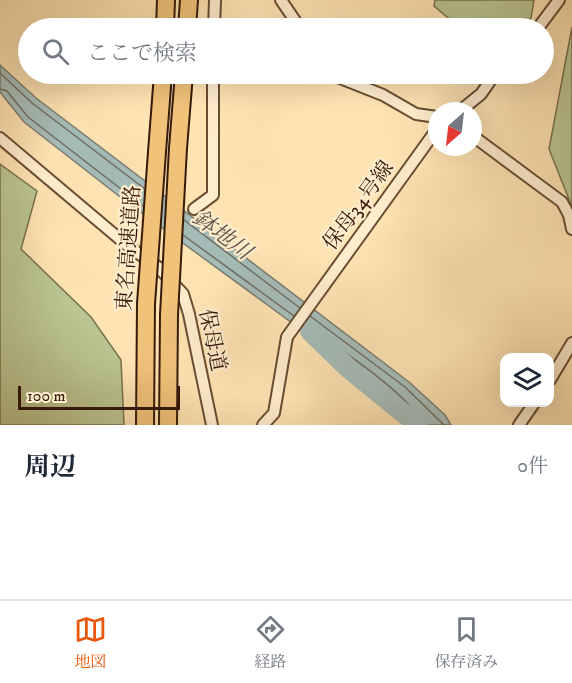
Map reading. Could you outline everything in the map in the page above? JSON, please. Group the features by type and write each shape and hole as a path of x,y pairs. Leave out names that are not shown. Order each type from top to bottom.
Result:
{"highway":[{"path":"157,0 157,18"},
{"path":"165,18 166,0"},
{"path":"188,18 189,0"},
{"path":"156,84 157,152"},
{"name":"東名高速道路","path":"145,425 146,304 162,84"},
{"name":"東名高速道路","path":"168,425 169,315 183,84"}],"street":[{"path":"214,18 215,0"},
{"path":"281,0 293,18"},
{"path":"546,18 559,0"},
{"path":"194,209 213,195 213,84"},
{"path":"355,84 383,95 416,114 428,116"},
{"path":"471,102 488,84"},
{"name":"保母道","path":"2,137 77,203 158,267 183,294 212,425"},
{"name":"保母34号線","path":"263,425 274,413 287,337 428,142"},
{"path":"482,143 562,202 572,229"},
{"path":"554,373 571,348"},
{"path":"519,425 532,407"}],"green space":[{"path":"435,0 534,0 531,18 448,18 434,6"},
{"path":"572,27 572,207 549,149"},
{"path":"0,164 37,191 21,249 91,317 121,360 124,425 0,425"}],"water":[{"path":"0,65 18,84 36,98 409,382 445,415 451,425 417,425 392,396 124,200 24,122 0,92"}],"waterway":[{"name":"鉢地川","path":"310,331 348,368 418,425"}]}
